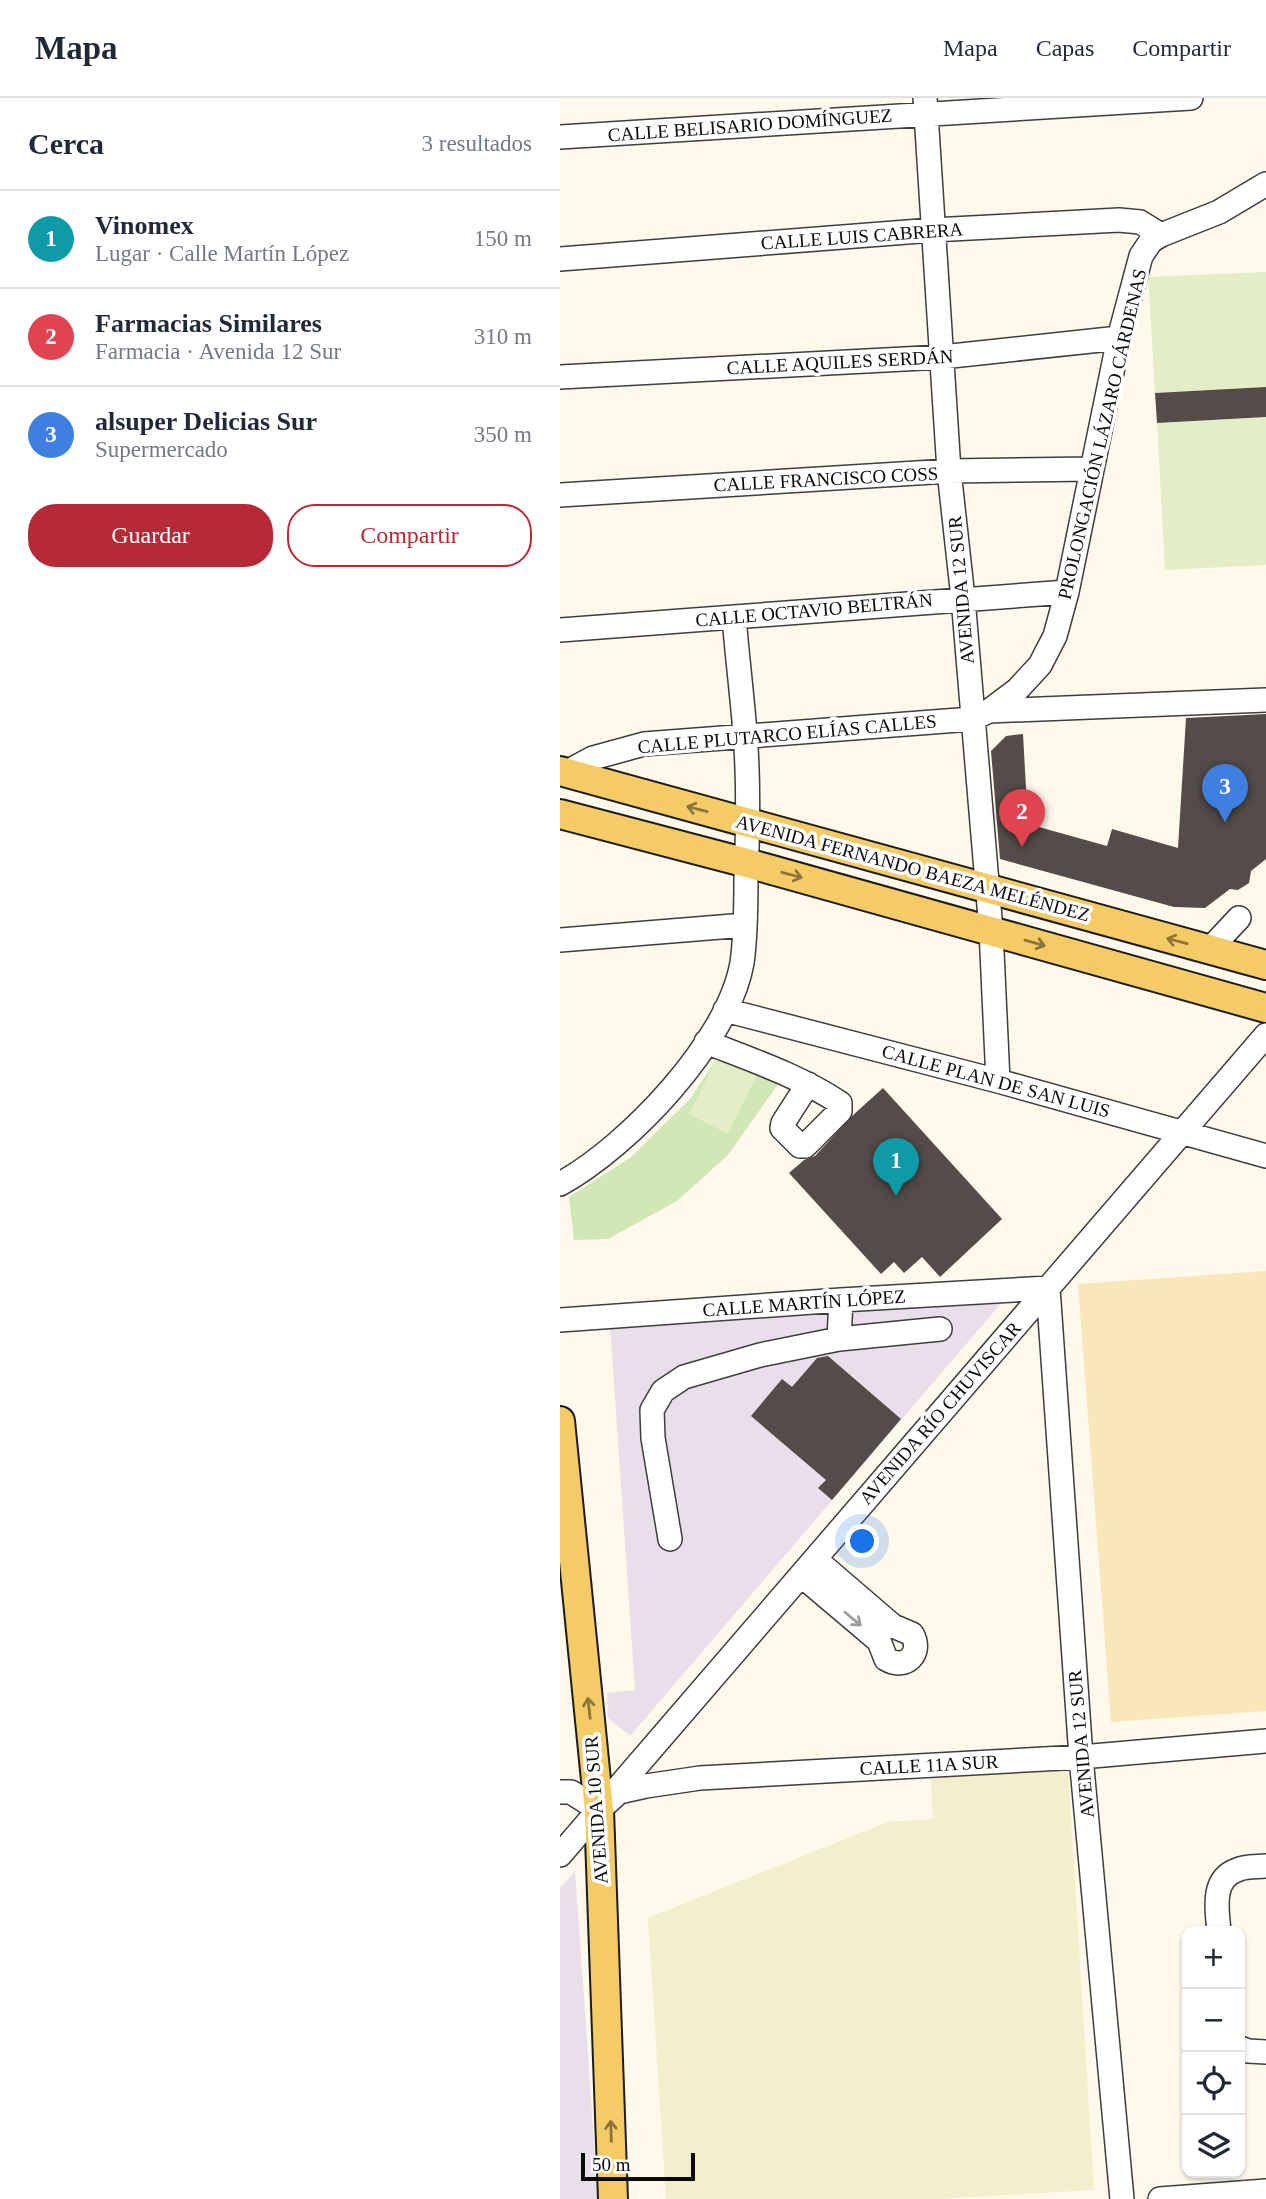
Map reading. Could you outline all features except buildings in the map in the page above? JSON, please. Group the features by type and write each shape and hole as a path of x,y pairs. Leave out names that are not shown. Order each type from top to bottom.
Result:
{"main road":[{"name":"AVENIDA FERNANDO BAEZA MELÉNDEZ","path":"563,772 1266,965"},
{"name":"AVENIDA FERNANDO BAEZA MELÉNDEZ","path":"560,814 991,930 1266,1008"},
{"name":"AVENIDA 10 SUR","path":"560,1421 599,1810 613,2199"}],"street":[{"name":"CALLE BELISARIO DOMÍNGUEZ","path":"560,137 925,106 1191,98"},
{"name":"AVENIDA 12 SUR","path":"925,106 949,471 963,598 981,715 998,1081"},
{"name":"PROLONGACIÓN LÁZARO CÁRDENAS","path":"981,715 1017,690 1040,664 1055,636 1067,592 1119,338 1141,256 1151,241 1161,235 1219,212 1266,184"},
{"name":"CALLE LUIS CABRERA","path":"560,260 933,230 1119,220 1140,222 1161,235"},
{"name":"CALLE AQUILES SERDÁN","path":"560,377 942,357 1119,338"},
{"name":"CALLE FRANCISCO COSS","path":"560,495 949,471 1092,469"},
{"name":"CALLE OCTAVIO BELTRÁN","path":"560,630 1067,592"},
{"path":"560,1184 576,1175 641,1123 670,1090 706,1042 725,1010 741,963 747,863 746,736 734,617"},
{"name":"CALLE PLUTARCO ELÍAS CALLES","path":"563,772 593,758 644,744 981,715 1266,700"},
{"path":"1209,950 1239,918"},
{"path":"560,940 745,925"},
{"name":"CALLE PLAN DE SAN LUIS","path":"725,1010 998,1081 1266,1156"},
{"name":"AVENIDA RÍO CHUVISCAR","path":"560,1855 1266,1035"},
{"path":"706,1042 808,1084"},
{"name":"AVENIDA 12 SUR","path":"1048,1288 1081,1757 1122,2199"},
{"name":"CALLE MARTÍN LÓPEZ","path":"560,1320 1048,1288"},
{"path":"839,1339 841,1300"},
{"path":"670,1539 653,1438 652,1410 663,1391 684,1377 760,1355 839,1339 940,1329"},
{"path":"808,1567 892,1626 912,1634 916,1645 913,1657 897,1664 887,1659 879,1641 808,1567"},
{"name":"CALLE 11A SUR","path":"599,1810 619,1793 700,1778 1081,1757 1266,1741"},
{"path":"560,1792 571,1792 599,1810"},
{"path":"1219,1926 1216,1900 1222,1882 1237,1870 1266,1866"},
{"path":"1245,2050 1266,2052"},
{"path":"1160,2199 1266,2191"}],"shaded area":[{"path":"1004,1300 630,1736 608,1718 607,1693 635,1690 610,1325"},
{"path":"1068,1770 1094,2190 937,2199 666,2199 648,1918 888,1822 933,1819 931,1778"},
{"path":"575,1871 598,2199 560,2199 560,1888"}],"green space":[{"path":"1266,272 1266,387 1155,393 1148,277"},
{"path":"1266,417 1266,565 1165,570 1157,423"},
{"path":"718,1056 781,1080 728,1155 677,1201 608,1239 574,1240 569,1197 631,1157 691,1098"},
{"path":"718,1056 757,1076 728,1134 689,1114"}],"sand":[{"path":"1266,1271 1266,1711 1111,1722 1078,1284"}],"place":[{"name":"alsuper Delicias Sur","path":"1225,822"},
{"name":"Farmacias Similares","path":"1022,847"},
{"name":"Vinomex","path":"896,1196"}]}
